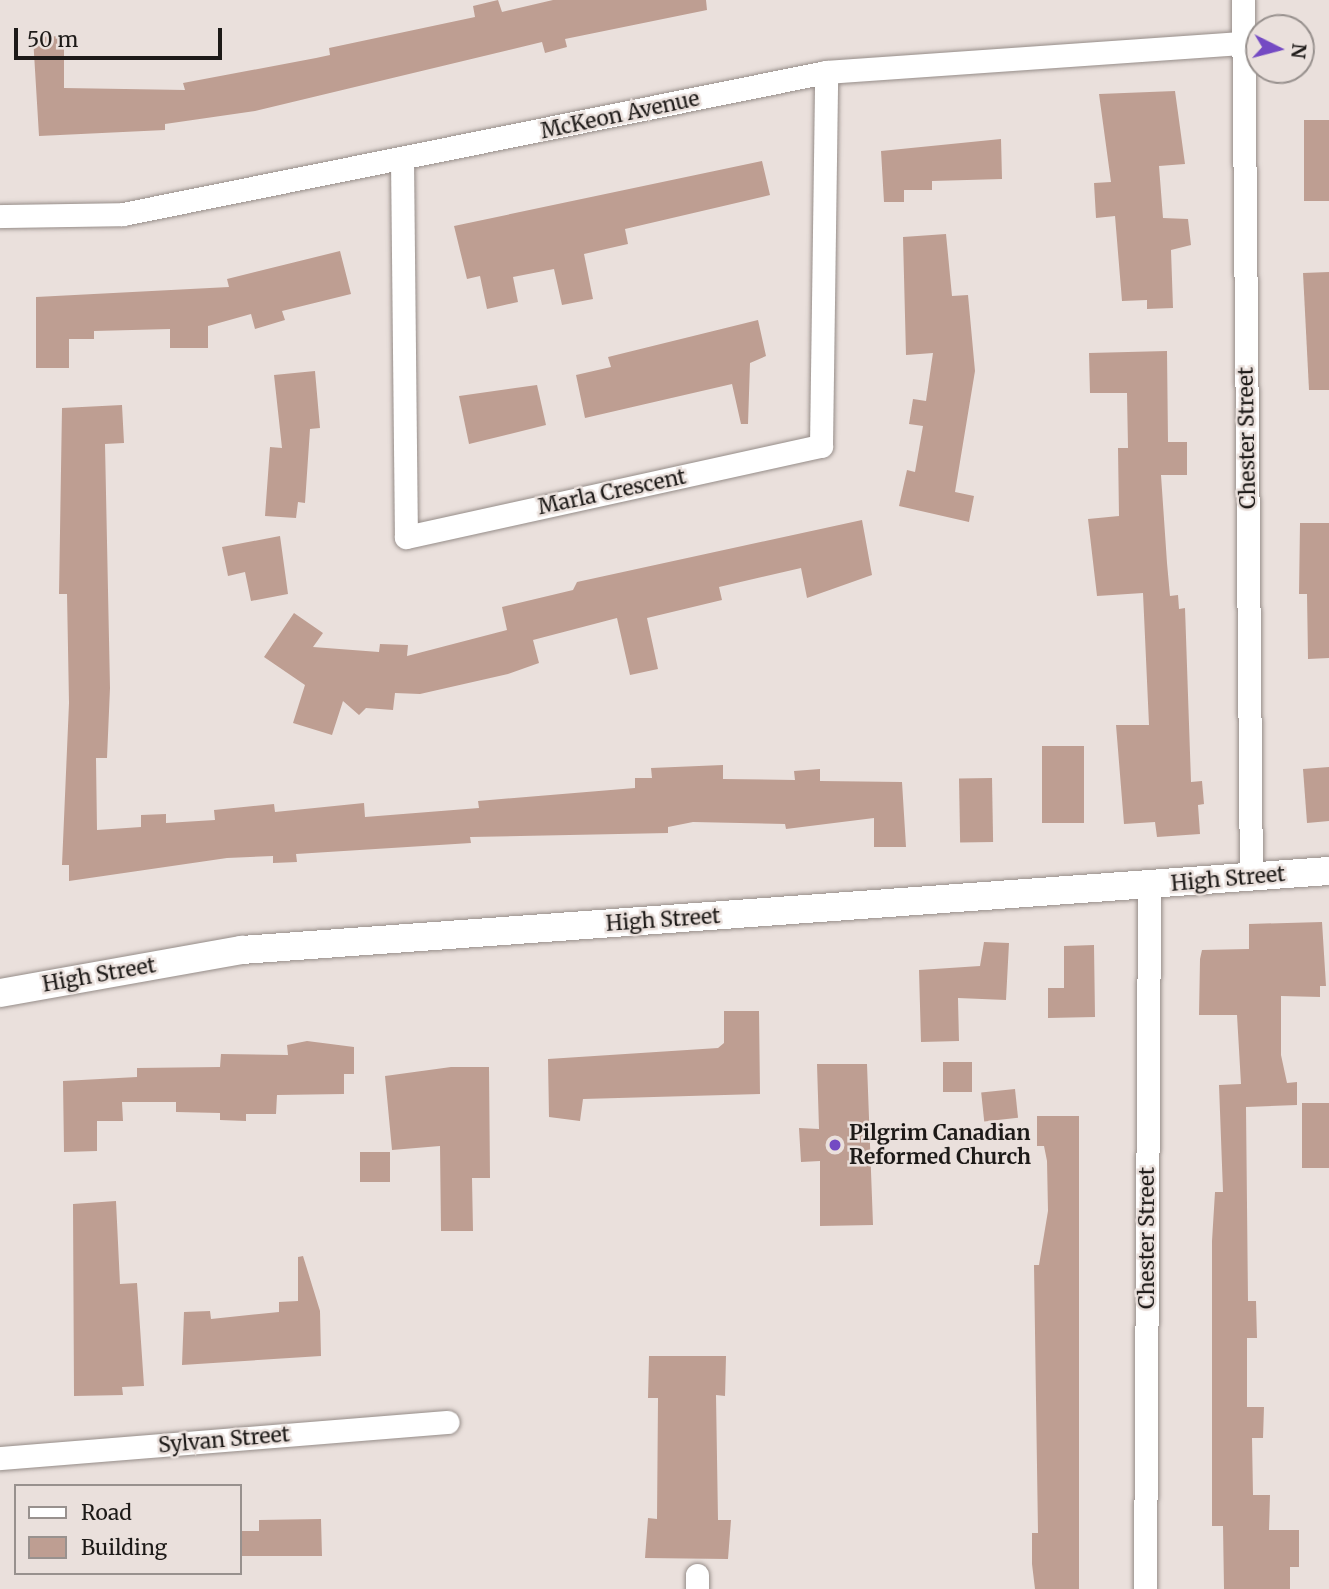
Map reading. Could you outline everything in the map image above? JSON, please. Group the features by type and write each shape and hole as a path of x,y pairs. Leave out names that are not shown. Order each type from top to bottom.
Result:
{"street":[{"name":"Chester Street","path":"1244,0 1251,875"},
{"name":"McKeon Avenue","path":"0,216 123,214 826,72 1244,43"},
{"name":"Marla Crescent","path":"402,159 406,537 821,446 826,72"},
{"name":"High Street","path":"0,993 242,950 1329,871"},
{"name":"Chester Street","path":"1145,1589 1149,886"},
{"name":"Sylvan Street","path":"0,1458 448,1422"}],"building":[{"path":"498,0 502,12 553,0 706,0 707,10 565,39 567,47 545,53 542,42 255,111 165,124 165,130 39,136 33,37 64,36 64,88 185,90 183,83 330,55 329,48 475,17 473,6"},
{"path":"1175,91 1185,164 1159,166 1163,218 1188,219 1191,245 1171,250 1173,308 1147,309 1147,300 1122,301 1115,216 1096,218 1094,183 1111,182 1099,94"},
{"path":"1304,120 1329,120 1329,201 1304,201"},
{"path":"1001,139 1002,179 932,181 932,190 904,190 904,202 884,202 881,151"},
{"path":"762,161 770,195 625,229 628,244 584,254 593,299 562,305 554,269 513,277 518,302 487,309 480,276 467,279 454,226"},
{"path":"946,234 952,296 968,295 975,371 955,492 974,496 969,522 899,506 907,470 915,472 923,426 909,424 913,399 926,401 933,353 906,355 903,237"},
{"path":"340,251 351,294 282,311 285,320 255,329 251,314 208,326 208,348 170,348 170,329 94,331 94,339 69,339 69,368 36,368 36,297 229,287 227,279"},
{"path":"1329,272 1329,390 1309,390 1303,273"},
{"path":"758,320 766,356 750,363 748,424 741,424 732,384 585,418 576,375 611,367 608,357"},
{"path":"1167,351 1168,442 1187,442 1187,475 1161,475 1167,563 1170,596 1178,595 1179,609 1185,608 1191,782 1202,781 1204,804 1198,805 1200,834 1157,837 1155,822 1124,824 1116,725 1149,725 1143,593 1097,596 1088,519 1119,516 1118,448 1128,448 1127,393 1090,393 1089,353"},
{"path":"315,371 320,428 310,429 305,503 298,502 296,518 265,516 270,447 282,448 274,375"},
{"path":"537,385 546,425 469,444 459,396"},
{"path":"122,405 124,443 105,444 110,688 107,758 96,758 97,830 141,827 141,815 166,814 166,823 215,820 214,810 274,804 275,812 364,803 365,817 479,808 478,801 635,788 635,778 652,778 651,768 723,765 723,779 795,780 794,771 820,769 820,781 902,782 906,847 874,847 874,818 786,829 785,824 693,822 668,827 668,833 470,837 471,843 296,854 297,862 273,863 273,856 227,858 69,881 69,865 62,865 69,703 67,594 59,594 62,408"},
{"path":"862,520 872,575 807,598 801,568 719,587 722,600 647,618 658,669 630,675 617,618 533,640 539,663 508,674 420,694 395,693 393,710 366,708 359,715 343,701 332,735 293,723 305,685 264,657 294,613 323,633 313,647 379,652 380,644 408,645 407,656 507,630 502,607 573,590 577,582"},
{"path":"1300,523 1329,523 1329,658 1308,659 1307,594 1299,594"},
{"path":"280,536 288,594 251,601 245,572 228,576 222,547"},
{"path":"1042,746 1084,746 1084,823 1042,823"},
{"path":"1329,767 1329,821 1307,823 1303,769"},
{"path":"992,778 993,842 960,843 959,779"},
{"path":"1322,922 1326,986 1320,986 1320,997 1281,996 1281,1055 1287,1083 1297,1082 1297,1105 1246,1107 1248,1301 1256,1301 1257,1338 1247,1338 1247,1407 1264,1407 1263,1438 1252,1438 1253,1495 1270,1495 1269,1530 1299,1530 1299,1567 1290,1567 1290,1589 1224,1589 1223,1526 1212,1526 1212,1241 1215,1192 1223,1192 1219,1085 1241,1084 1237,1015 1199,1015 1200,959 1202,950 1249,949 1249,924"},
{"path":"984,942 1009,943 1006,1000 958,998 959,1041 921,1042 919,970 980,966"},
{"path":"1094,945 1095,1017 1048,1018 1048,988 1064,988 1064,946"},
{"path":"724,1011 759,1011 760,1094 583,1099 580,1121 549,1117 548,1059 718,1048 724,1043"},
{"path":"307,1041 354,1047 354,1074 344,1074 344,1094 277,1095 276,1114 246,1114 246,1121 220,1120 220,1113 176,1112 176,1102 122,1102 123,1121 97,1121 97,1151 64,1152 63,1081 137,1077 137,1068 220,1067 221,1054 288,1055 287,1045"},
{"path":"943,1062 972,1062 972,1092 943,1092"},
{"name":"Pilgrim Canadian Reformed Church","path":"817,1064 867,1064 873,1225 820,1226 820,1161 801,1162 799,1128 819,1129"},
{"path":"451,1067 489,1067 490,1178 472,1178 473,1231 441,1231 440,1146 392,1150 385,1076"},
{"path":"1015,1089 1018,1118 984,1121 981,1093"},
{"path":"1302,1103 1329,1103 1329,1168 1302,1168"},
{"path":"1037,1116 1079,1116 1079,1589 1035,1589 1032,1564 1032,1533 1038,1533 1034,1265 1039,1265 1048,1211 1047,1161 1044,1146 1037,1146"},
{"path":"360,1152 390,1152 390,1182 360,1182"},
{"path":"116,1201 120,1284 137,1283 144,1386 122,1387 123,1395 74,1396 73,1204"},
{"path":"303,1256 320,1311 321,1356 182,1365 184,1312 210,1311 211,1319 279,1312 279,1302 298,1301 298,1257"},
{"path":"649,1356 726,1356 725,1396 716,1395 718,1520 731,1520 728,1559 645,1558 648,1518 657,1519 658,1398 648,1398"},
{"path":"321,1519 322,1556 242,1556 242,1531 259,1531 259,1520"}],"place":[{"name":"Pilgrim Canadian Reformed Church","path":"835,1145"}]}
